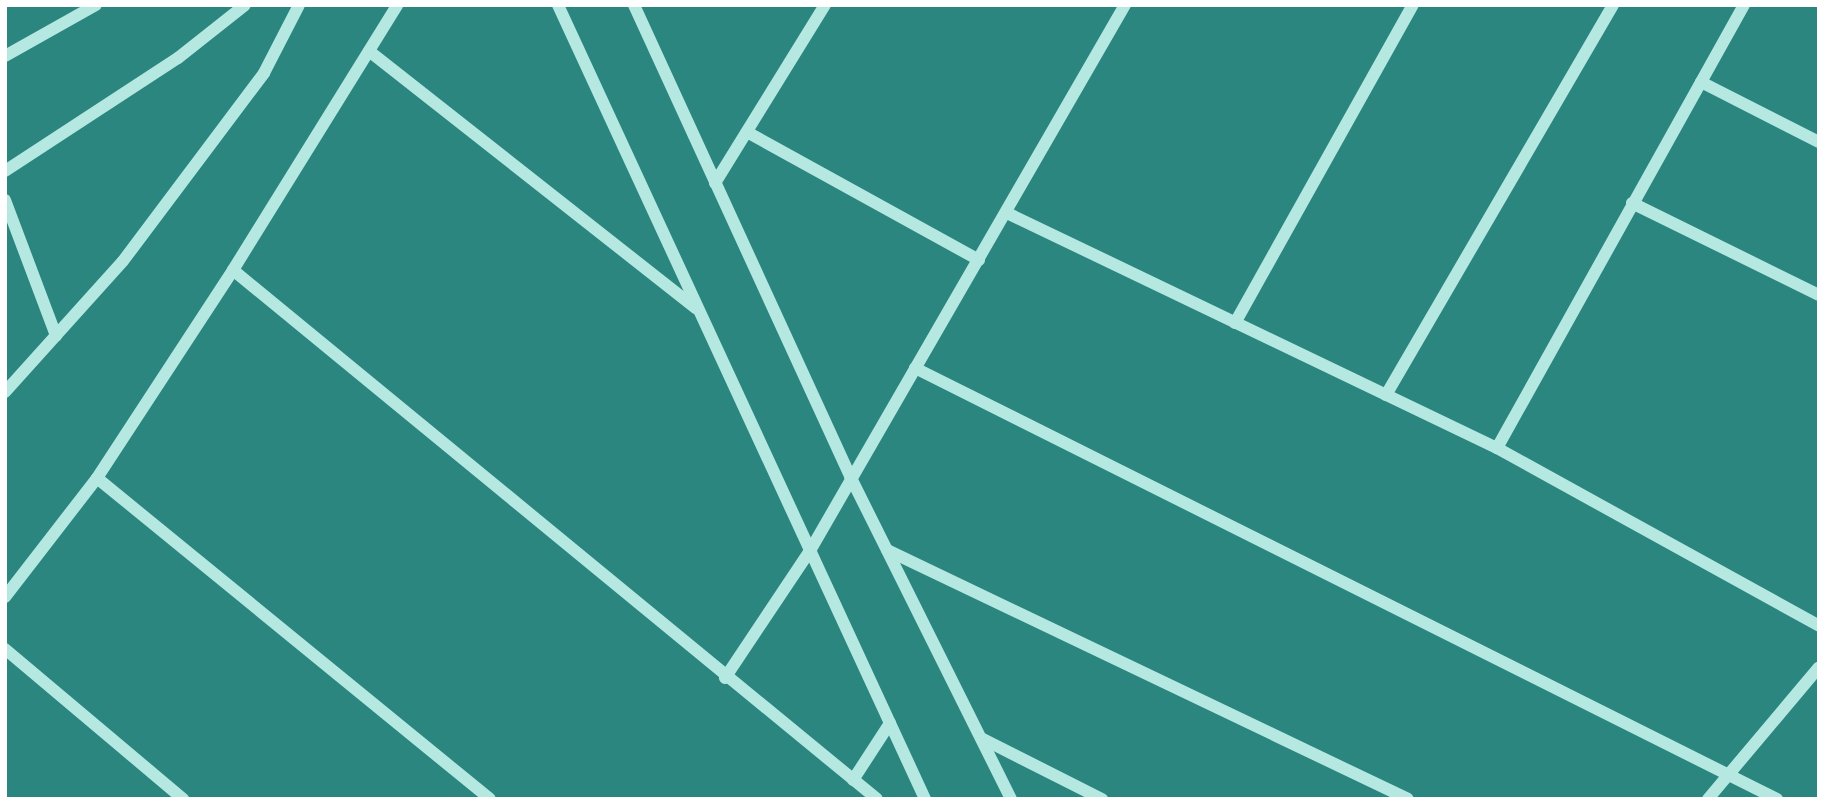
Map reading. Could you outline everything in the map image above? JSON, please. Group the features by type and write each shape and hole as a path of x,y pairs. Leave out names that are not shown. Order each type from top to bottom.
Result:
{"street":[{"path":"5,56 96,5"},
{"path":"5,171 178,58 245,5"},
{"path":"5,392 123,261 264,73 299,5"},
{"path":"5,597 97,478 233,270 397,5"},
{"path":"558,5 925,799"},
{"path":"634,5 850,476 1011,799"},
{"path":"715,183 825,5"},
{"path":"725,678 811,548 850,476 1007,214 1125,5"},
{"path":"1235,323 1413,5"},
{"path":"1386,395 1613,5"},
{"path":"1497,448 1744,5"},
{"path":"369,51 700,310"},
{"path":"1701,82 1819,142"},
{"path":"747,132 979,260"},
{"path":"5,200 56,336"},
{"path":"1632,203 1819,295"},
{"path":"1007,214 1497,448 1819,626"},
{"path":"233,270 444,438 725,678 871,797"},
{"path":"915,368 1777,799"},
{"path":"97,478 490,799"},
{"path":"887,550 1408,799"},
{"path":"5,649 183,799"},
{"path":"1708,799 1819,667"},
{"path":"853,780 890,723"},
{"path":"980,738 1102,799"}]}
